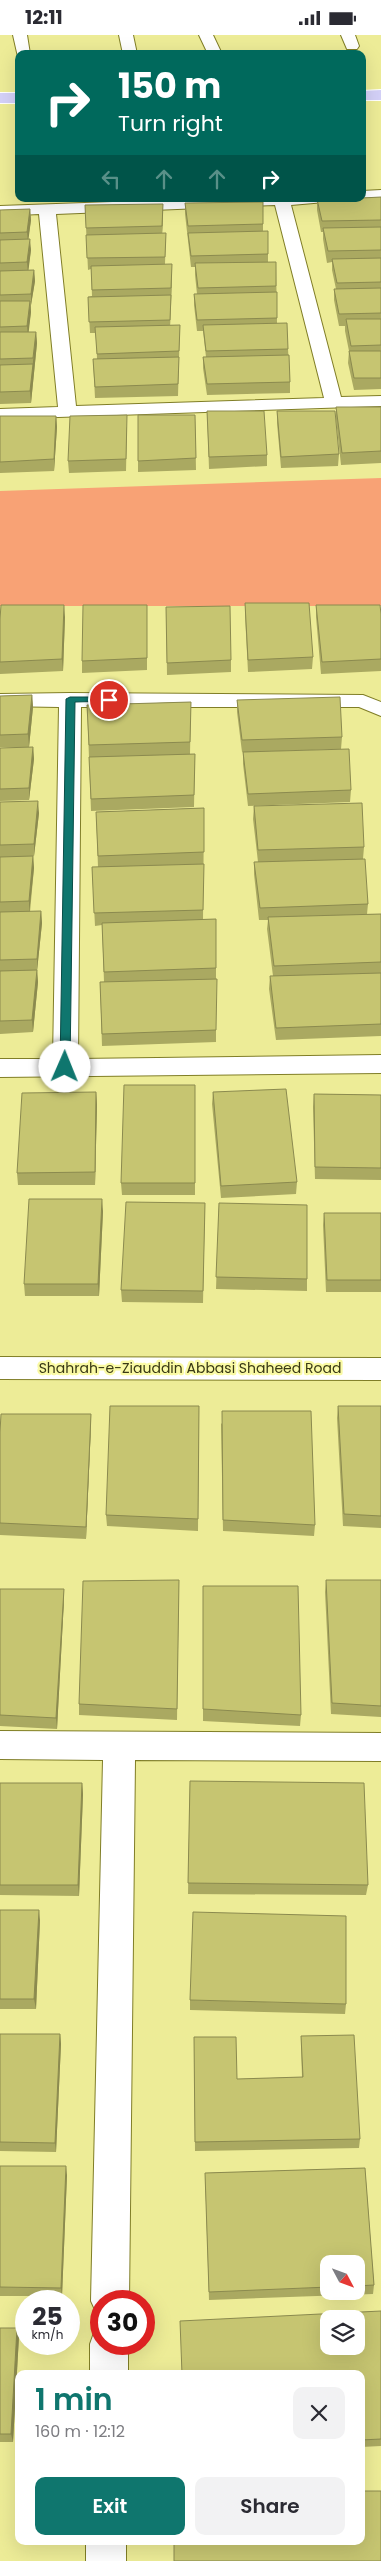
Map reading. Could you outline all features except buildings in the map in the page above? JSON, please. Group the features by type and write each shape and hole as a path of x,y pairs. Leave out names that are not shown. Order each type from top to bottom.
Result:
{"main road":[{"path":"366,82 381,81"},
{"path":"366,96 381,95"},
{"path":"0,98 15,98"},
{"path":"0,112 15,111"}],"street":[{"path":"20,35 22,50"},
{"path":"126,35 129,50"},
{"path":"206,35 213,50"},
{"path":"366,196 381,195"},
{"path":"0,211 230,202"},
{"path":"282,202 334,403"},
{"path":"47,210 68,412"},
{"path":"0,415 381,401"},
{"path":"65,1067 70,699"},
{"path":"0,700 363,701 381,710"},
{"path":"0,1068 381,1064"},
{"name":"Shahrah-e-Ziauddin Abbasi Shaheed Road","path":"0,1368 381,1369"},
{"path":"0,1745 381,1747"},
{"path":"110,2290 119,1745"},
{"path":"109,2355 109,2370"},
{"path":"106,2545 106,2561"}],"shaded area":[{"path":"381,478 381,606 0,606 0,491"}],"route":[{"path":"65,1067 70,699 109,700"}]}
